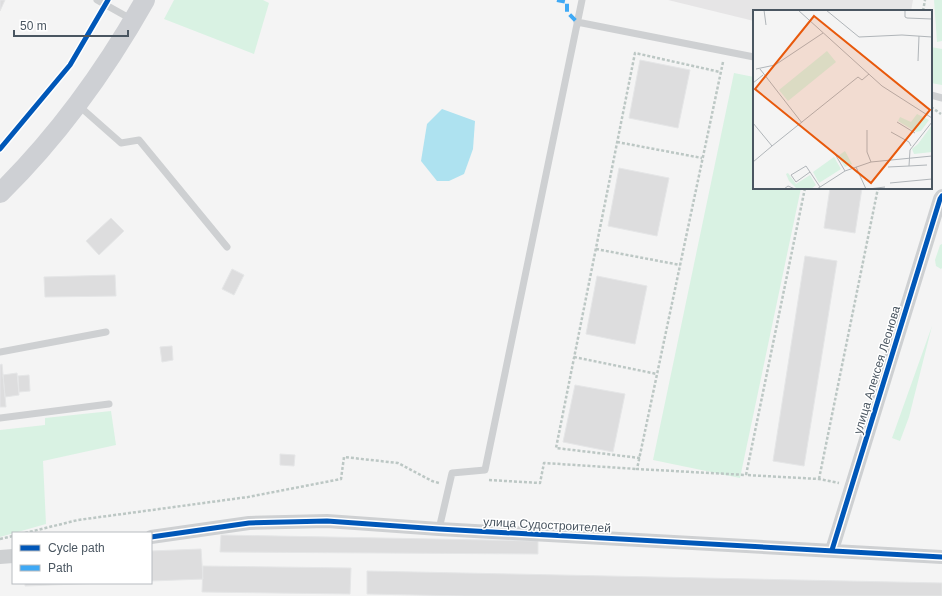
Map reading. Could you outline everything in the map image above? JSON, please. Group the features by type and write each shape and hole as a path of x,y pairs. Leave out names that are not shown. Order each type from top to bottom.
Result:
{"main road":[{"path":"0,193 32,161 78,105 133,20 144,0"}],"street":[{"name":"улица Алексея Леонова","path":"832,550 942,196"},
{"name":"улица Судостроителей","path":"152,537 249,523 327,521 440,530 942,557"},
{"path":"0,557 12,556"}],"lane":[{"path":"97,0 133,20"},
{"path":"440,530 448,485 452,473 485,470 582,0"},
{"path":"577,22 753,57"},
{"path":"932,95 942,98"},
{"path":"78,105 121,143 139,140 226,247"},
{"path":"0,352 106,332"},
{"path":"0,418 109,404"}],"path":[{"path":"923,10 925,0"},
{"path":"640,458 556,448 635,53 720,72"},
{"path":"637,469 720,72 723,62 729,63"},
{"path":"932,108 941,114"},
{"path":"618,142 702,158"},
{"path":"746,475 805,189"},
{"path":"819,479 878,189"},
{"path":"596,249 680,265"},
{"path":"574,357 657,374"},
{"path":"29,532 78,520 248,496 341,479 344,457 398,463 432,481 448,485"},
{"path":"481,480 540,483 544,464 819,479 851,485"},
{"path":"0,539 12,536"}],"shaded area":[{"path":"668,0 913,0 911,10 753,10 753,21"}],"green space":[{"path":"174,0 263,0 269,3 254,54 164,19"},
{"path":"934,0 942,0 942,41 937,42"},
{"path":"932,47 942,49 942,85 932,83"},
{"path":"734,73 753,77 753,189 801,189 740,478 653,460"},
{"path":"942,244 941,269 936,266 935,260 940,245"},
{"path":"932,326 909,417 900,441 892,438"},
{"path":"111,411 116,445 43,461 46,524 18,532 12,532 12,534 0,537 0,430 45,425 45,418"}],"water":[{"path":"442,109 475,121 473,149 464,174 449,181 437,181 421,161 427,124"}],"building":[{"path":"0,0 5,0 0,11"},
{"path":"640,60 690,70 678,128 629,118"},
{"path":"619,168 669,178 657,236 608,226"},
{"path":"830,189 862,189 855,233 824,228"},
{"path":"111,218 124,231 99,255 86,241"},
{"path":"805,256 837,261 804,466 773,461"},
{"path":"232,269 244,275 234,295 222,289"},
{"path":"115,275 116,296 45,297 44,277"},
{"path":"597,276 647,286 635,344 586,334"},
{"path":"172,346 173,360 162,362 160,347"},
{"path":"2,364 6,407 0,407 0,365"},
{"path":"17,373 19,395 5,397 3,375"},
{"path":"29,375 30,391 19,392 18,376"},
{"path":"575,385 625,394 613,452 563,442"},
{"path":"280,454 295,455 294,466 280,465"},
{"path":"221,535 538,541 538,554 220,552"},
{"path":"201,549 203,579 152,581 152,551"},
{"path":"203,566 351,568 350,594 202,592"},
{"path":"367,571 942,583 942,596 465,596 367,594"},
{"path":"25,584 76,584 25,586"}],"marked path":[{"path":"557,0 567,2 567,12 577,22"}],"cycle path":[{"path":"0,149 70,65 108,0"},
{"path":"832,550 942,196"},
{"path":"152,537 249,523 327,521 439,529 942,557"}]}
